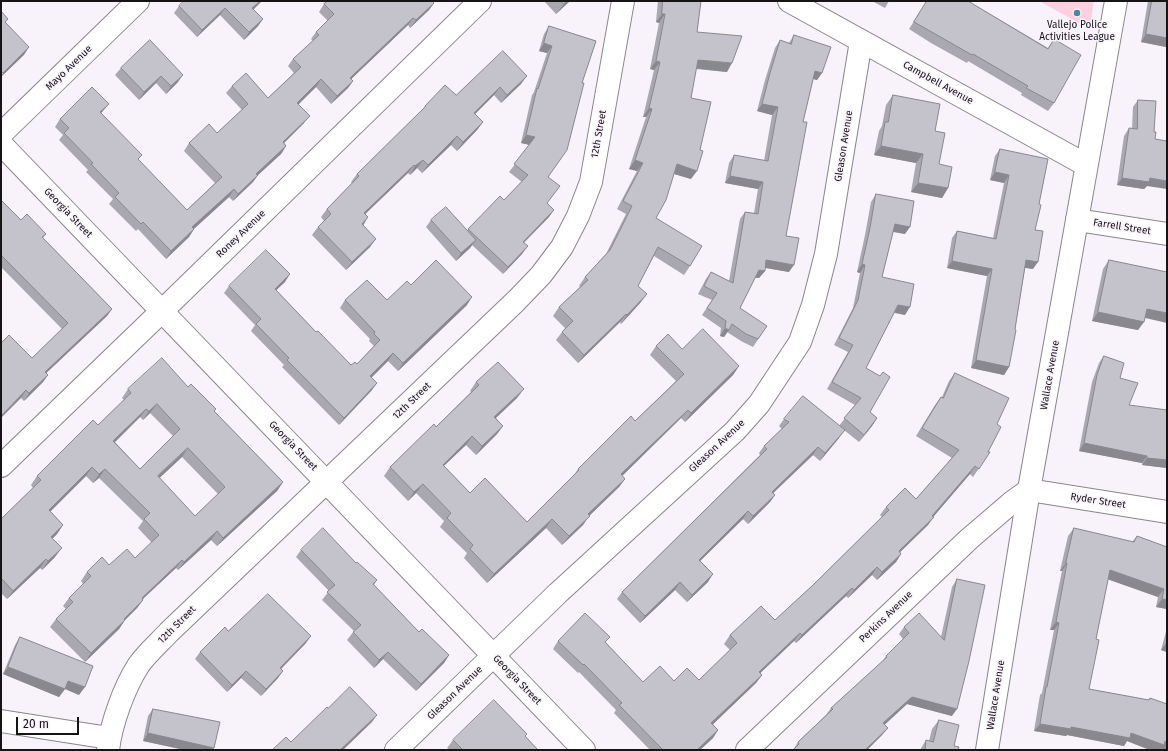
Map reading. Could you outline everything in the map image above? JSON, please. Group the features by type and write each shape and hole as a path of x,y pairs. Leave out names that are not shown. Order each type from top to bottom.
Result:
{"street":[{"name":"Mayo Avenue","path":"1,134 138,1"},
{"name":"Roney Avenue","path":"1,466 480,1"},
{"name":"12th Street","path":"108,744 127,686 139,665 169,632 516,301 541,275 562,247 578,216 591,182 623,1"},
{"name":"Campbell Avenue","path":"789,1 1086,165"},
{"name":"Wallace Avenue","path":"987,750 1029,490 1116,1"},
{"name":"Gleason Avenue","path":"396,750 558,593 735,431 759,404 800,342 813,304 826,254 861,41"},
{"name":"Georgia Street","path":"1,144 584,750"},
{"name":"Farrell Street","path":"1077,220 1167,234"},
{"name":"Ryder Street","path":"1029,490 1167,512"},
{"name":"Perkins Avenue","path":"747,750 969,539 1010,503 1029,490"},
{"path":"1,721 108,744"}],"shaded area":[{"name":"Vallejo Police Activities League","path":"1039,1 1094,1 1090,26 1088,28"}],"building":[{"path":"184,1 260,1 252,8 263,19 249,32 225,8 202,30 179,6"},
{"path":"328,1 432,1 434,3 416,20 413,18 350,78 353,81 337,96 321,79 297,103 310,116 283,142 286,146 256,174 258,175 238,194 234,189 192,227 194,229 171,251 143,222 141,224 115,197 119,193 64,133 69,128 60,119 92,87 109,104 100,112 142,155 138,159 187,210 222,177 189,143 209,124 217,133 248,104 232,86 246,73 268,98 301,67 293,59 319,35 316,32 334,14 324,4"},
{"path":"663,1 701,1 697,32 742,36 732,63 698,60 691,98 711,102 700,150 703,151 697,171 677,164 666,200 656,218 702,246 690,266 658,247 638,286 647,294 584,355 562,332 573,321 559,307 588,280 585,277 610,250 632,206 623,201 643,163 635,160 652,109 649,108 660,62 656,61 665,14 662,14"},
{"path":"927,1 968,1 1048,49 1054,39 1081,55 1054,103 1026,88 1028,86 973,54 972,55 914,22"},
{"path":"1152,1 1167,1 1167,38 1146,34"},
{"path":"1,11 8,19 5,22 29,47 3,73 1,71"},
{"path":"549,26 596,41 582,83 584,83 567,150 548,177 560,186 547,203 554,210 523,242 528,246 508,267 468,229 500,196 504,200 528,175 514,164 535,137 526,135 537,88 538,89 552,46 544,43"},
{"path":"794,35 831,47 822,73 815,71 803,122 807,122 786,236 799,238 794,265 766,260 765,271 759,270 740,308 767,326 758,339 746,334 732,324 729,330 725,328 726,321 707,308 717,293 704,286 711,272 733,283 745,212 758,214 763,182 730,176 734,155 768,161 778,107 762,104 780,40 791,44"},
{"path":"150,40 183,75 171,86 161,76 144,92 121,68"},
{"path":"503,51 527,76 507,95 500,87 474,113 483,122 463,142 457,136 428,165 423,160 415,166 414,165 364,213 368,217 362,224 376,239 352,262 318,227 331,214 327,209 359,176 357,174 426,106 445,85 456,95"},
{"path":"893,95 940,104 935,131 945,133 939,164 952,167 948,188 918,183 923,154 881,146 885,122 888,122"},
{"path":"1138,100 1156,101 1154,132 1156,132 1155,139 1167,141 1167,181 1150,178 1149,182 1122,178 1129,128 1137,129"},
{"path":"1000,149 1048,159 1039,204 1041,205 1035,230 1043,231 1038,262 1026,260 1009,367 976,360 992,269 952,261 957,231 996,239 1009,175 995,172"},
{"path":"876,194 914,201 910,227 895,224 882,277 914,284 910,307 898,305 866,368 880,376 883,372 890,377 870,412 877,418 864,435 844,418 861,398 832,382 853,345 839,338 858,300 865,265 862,264"},
{"path":"1,200 21,220 27,214 46,234 42,237 112,309 45,372 48,375 29,393 26,390 1,416 1,343 9,335 32,358 68,323 1,255"},
{"path":"446,207 476,240 461,253 431,220"},
{"path":"266,250 290,274 275,289 316,332 318,331 351,365 355,362 357,364 380,340 374,334 375,332 345,300 367,280 387,300 407,281 411,285 436,260 472,297 403,363 393,353 370,376 377,383 344,418 287,360 289,358 256,324 261,319 229,286"},
{"path":"1109,260 1167,272 1167,313 1147,309 1144,322 1098,312"},
{"path":"703,329 739,366 691,413 688,410 621,474 625,479 588,514 590,516 569,536 552,519 494,574 470,549 473,545 447,518 451,513 423,484 414,492 390,467 434,424 436,427 479,385 476,382 498,362 524,389 494,417 503,426 482,446 472,436 443,465 470,493 485,478 527,522 631,416 635,421 684,374 656,346 668,334 682,349"},
{"path":"1104,356 1124,363 1120,378 1138,383 1129,405 1167,410 1167,460 1147,458 1147,456 1084,443 1097,375"},
{"path":"162,358 188,387 191,384 216,409 214,411 283,482 223,538 217,531 184,562 182,560 142,598 143,600 124,619 125,620 91,653 56,619 73,602 69,598 91,576 87,572 102,557 109,565 127,549 135,558 159,535 144,519 150,513 105,469 99,474 92,467 49,510 63,525 51,537 62,548 48,561 46,559 13,591 1,578 1,519 41,480 37,476 93,420 98,425 131,393 128,389","holes":["157,404 180,429 140,469 113,441 146,409 149,411","188,448 225,487 195,516 158,476"]},
{"path":"955,373 1009,398 997,424 1001,427 988,452 990,452 979,469 975,466 932,516 934,517 899,551 901,554 882,572 877,567 854,590 852,588 802,635 800,633 759,672 762,675 711,723 718,730 697,750 663,750 619,705 622,703 584,664 583,665 558,641 585,613 610,637 605,642 643,682 660,666 674,681 687,668 699,680 737,643 730,635 761,606 775,620 889,510 886,507 905,488 916,499 959,450 922,428 941,397 943,398"},
{"path":"803,396 845,430 825,453 818,447 772,492 775,495 753,516 748,511 699,560 713,574 692,595 680,582 645,616 622,592 767,449 764,446 789,422 784,419"},
{"path":"323,528 356,563 357,562 377,580 373,584 419,632 422,629 449,655 421,684 388,652 379,660 353,632 361,625 327,592 335,585 301,550"},
{"path":"1074,528 1134,542 1137,536 1167,547 1167,600 1162,599 1164,589 1110,570 1096,639 1099,640 1089,689 1149,700 1150,698 1167,704 1167,742 1165,741 1164,745 1131,733 1130,738 1071,727 1071,729 1040,724 1059,623 1056,622 1066,563"},
{"path":"957,579 985,585 957,709 912,697 883,723 888,728 865,750 793,750 799,744 798,742 833,709 831,708 887,657 886,656 909,633 904,627 919,613 944,640"},
{"path":"268,594 311,636 280,668 283,671 266,689 246,671 232,685 200,652 225,627 228,631"},
{"path":"20,637 93,666 85,687 68,681 65,689 8,667"},
{"path":"350,687 377,715 340,750 272,750 286,737 291,742"},
{"path":"494,700 527,734 525,736 538,750 463,750 453,740"},
{"path":"153,709 220,722 214,748 148,733"},
{"path":"939,720 959,725 954,746 959,747 958,750 925,750 926,740 933,742"}],"place":[{"name":"Vallejo Police Activities League","path":"1077,13"}]}
